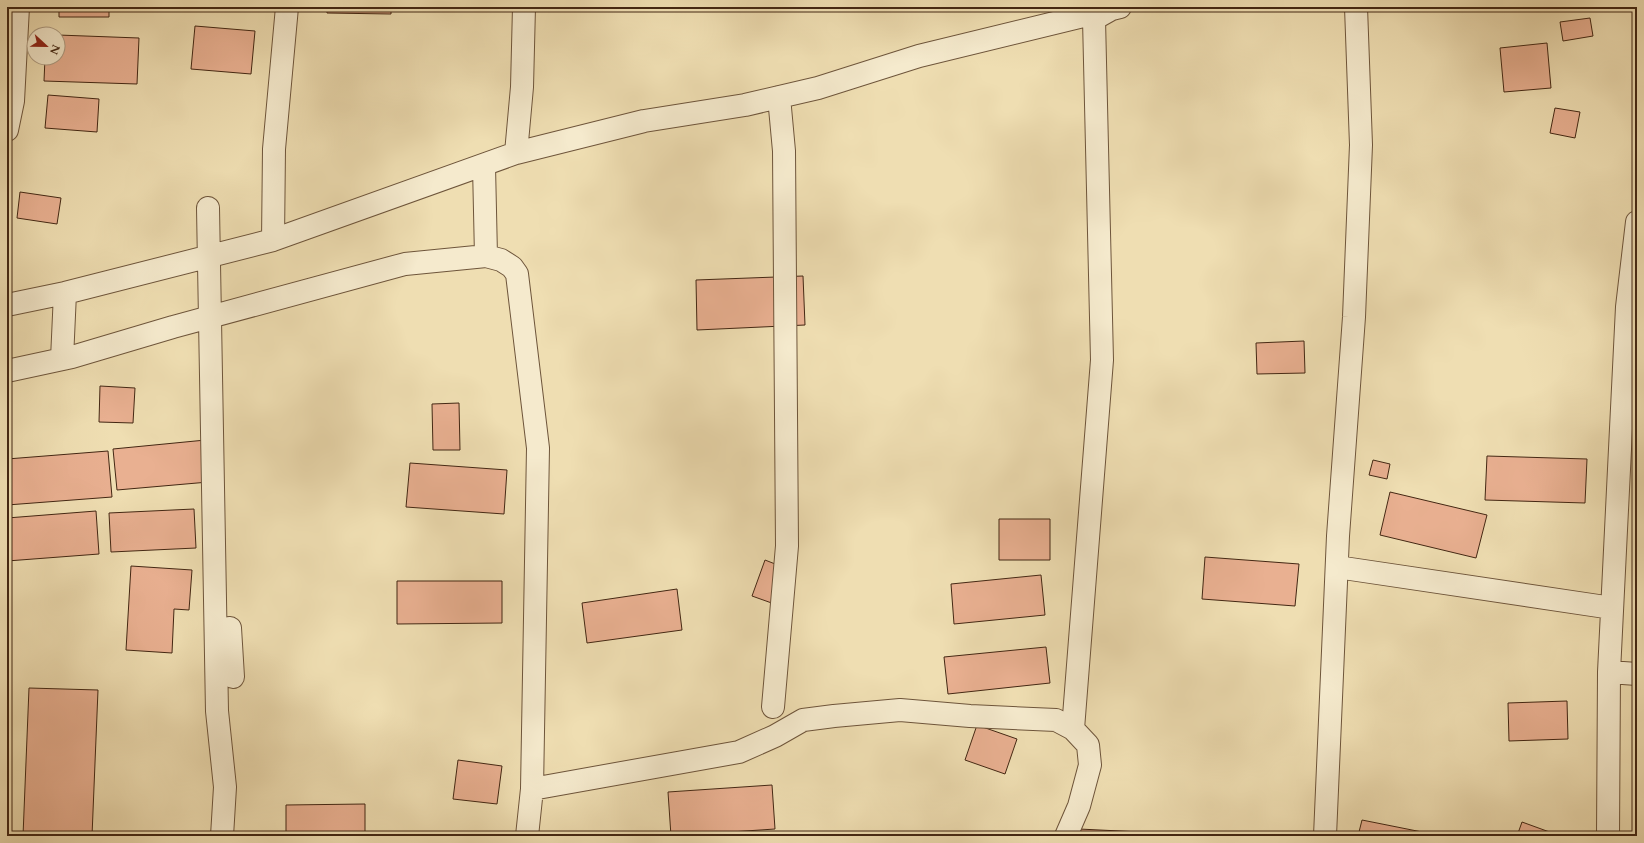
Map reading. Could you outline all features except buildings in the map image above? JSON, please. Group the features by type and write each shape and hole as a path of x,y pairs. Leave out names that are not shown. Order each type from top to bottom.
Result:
{"street":[{"path":"7,130 13,101 18,7"},
{"path":"273,240 274,149 287,7"},
{"path":"516,153 522,87 524,7"},
{"path":"7,305 273,240 484,166 516,153 644,121 745,105 818,88 919,56 1116,7"},
{"path":"1073,728 1102,360 1094,18 1116,7"},
{"path":"1325,836 1337,567 1354,317 1361,145 1356,7"},
{"path":"773,707 787,546 784,151 779,97"},
{"path":"484,166 486,256"},
{"path":"208,208 213,316"},
{"path":"208,208 233,677"},
{"path":"208,208 217,712 225,787 222,836"},
{"path":"1608,836 1609,672 1612,608 1627,307 1637,222"},
{"path":"7,371 62,359 405,264 486,256 501,260 512,267 517,274 538,448 532,789 527,836"},
{"path":"206,257 213,316"},
{"path":"62,359 65,292"},
{"path":"1337,567 1612,608"},
{"path":"1609,672 1637,674"},
{"path":"532,789 739,752 775,736 803,720 900,710 970,716 1056,720 1073,728 1088,745 1090,765 1079,806 1066,836"}]}
